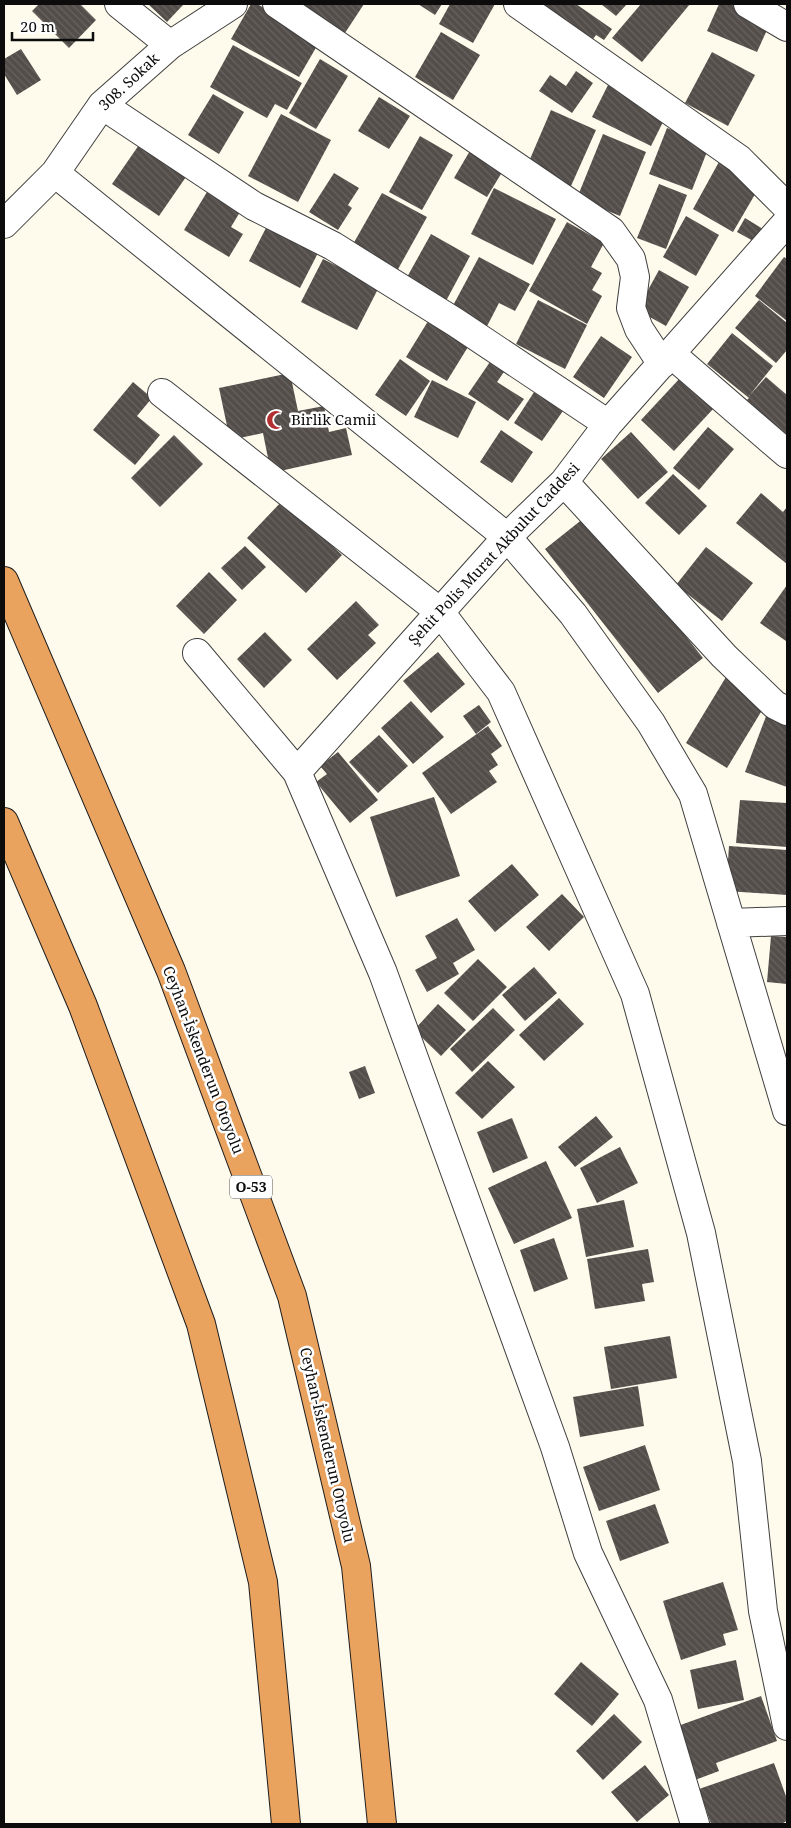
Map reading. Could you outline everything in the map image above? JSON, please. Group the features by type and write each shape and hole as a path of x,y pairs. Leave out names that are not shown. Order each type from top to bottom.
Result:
{"highway":[{"name":"Ceyhan-İskenderun Otoyolu","path":"4,581 171,971 292,1296 356,1566 382,1824"},
{"path":"4,822 83,1006 201,1324 263,1582 286,1824"}],"street":[{"path":"119,4 170,44"},
{"name":"308. Sokak","path":"4,224 55,173 102,105 170,44 232,4"},
{"path":"278,4 611,231 631,259 635,277 631,308 639,329 666,358 787,454"},
{"path":"518,4 739,159 787,207"},
{"path":"748,4 787,27"},
{"path":"102,105 254,206 341,251 455,322 608,424"},
{"path":"55,173 508,537 573,614 651,723 693,794 787,1111"},
{"name":"Şehit Polis Murat Akbulut Caddesi","path":"297,772 508,537 564,482 608,424 787,222"},
{"path":"162,393 440,612 501,692 635,994 701,1232 747,1461 763,1610 787,1726"},
{"path":"564,482 724,656 775,705 787,711"},
{"path":"197,652 297,772 383,973 555,1447 588,1553 658,1700 694,1824"},
{"path":"731,923 787,921"}],"building":[{"path":"39,4 80,4 96,20 69,48 32,11"},
{"path":"148,4 182,4 183,5 167,22"},
{"path":"251,4 257,4 321,39 299,77 231,39"},
{"path":"292,4 364,4 343,36"},
{"path":"418,4 442,4 435,15"},
{"path":"450,4 495,4 473,43 439,24"},
{"path":"543,4 576,4 612,29 604,40 596,35 588,46 538,10"},
{"path":"601,4 627,4 616,16"},
{"path":"641,4 690,4 642,62 612,38"},
{"path":"719,4 730,4 771,21 757,52 707,31"},
{"path":"441,32 480,55 453,100 415,77"},
{"path":"233,45 302,83 287,110 275,104 267,118 210,87"},
{"path":"21,49 41,80 17,95 4,74 4,59"},
{"path":"712,52 755,75 728,126 685,103"},
{"path":"320,59 348,76 316,129 289,113"},
{"path":"576,71 593,83 572,113 539,91 550,75 566,86"},
{"path":"608,85 667,114 651,146 592,117"},
{"path":"213,94 244,112 219,154 188,135"},
{"path":"379,97 410,116 389,149 358,131"},
{"path":"551,110 596,130 571,186 527,166"},
{"path":"281,114 331,140 298,202 248,176"},
{"path":"667,128 710,144 692,190 649,174"},
{"path":"603,134 646,152 620,216 577,198"},
{"path":"420,136 453,155 422,210 389,192"},
{"path":"141,142 188,174 159,216 112,184"},
{"path":"471,149 504,169 487,197 454,178"},
{"path":"720,160 761,184 733,232 693,209"},
{"path":"334,173 359,188 348,205 352,208 338,230 309,212"},
{"path":"659,184 687,195 666,249 637,238"},
{"path":"494,188 556,219 533,265 471,234"},
{"path":"207,192 240,212 231,227 243,234 229,257 184,230"},
{"path":"382,193 427,217 397,271 352,246"},
{"path":"686,216 719,235 696,276 663,257"},
{"path":"745,218 763,229 755,242 737,232"},
{"path":"567,222 604,243 591,267 602,273 592,290 602,296 587,324 529,291"},
{"path":"267,226 318,253 300,288 249,261"},
{"path":"431,234 470,256 446,301 406,279"},
{"path":"479,257 530,284 515,311 499,303 484,332 449,313"},
{"path":"784,257 787,259 787,321 755,296"},
{"path":"323,259 379,287 357,330 301,302"},
{"path":"659,270 689,287 666,326 637,310"},
{"path":"538,300 587,325 565,369 516,344"},
{"path":"759,300 787,323 787,350 776,363 735,328"},
{"path":"430,318 471,342 447,381 406,357"},
{"path":"732,333 773,366 749,396 766,377 787,395 787,435 747,400 749,398 707,364"},
{"path":"601,336 632,357 604,398 573,377"},
{"path":"400,359 430,381 406,416 375,395"},
{"path":"492,359 506,369 497,382 524,399 508,421 468,394"},
{"name":"Birlik Camii","path":"290,373 298,411 324,406 329,432 346,428 352,455 271,473 263,433 230,440 219,388"},
{"path":"681,377 714,408 674,451 641,420"},
{"path":"432,380 476,402 458,438 414,417"},
{"path":"133,382 152,398 137,416 160,435 135,465 93,430"},
{"path":"536,389 565,408 542,441 514,423"},
{"path":"708,427 734,449 699,490 673,468"},
{"path":"501,430 533,452 512,483 480,462"},
{"path":"631,432 668,472 638,499 601,459"},
{"path":"174,435 203,464 160,507 131,478"},
{"path":"673,474 707,506 679,535 645,503"},
{"path":"761,493 783,512 787,507 787,564 736,523"},
{"path":"283,500 342,555 306,593 247,538"},
{"path":"589,514 703,658 658,693 545,549"},
{"path":"245,546 266,567 242,590 221,568"},
{"path":"706,547 753,583 722,621 676,585"},
{"path":"209,572 237,600 204,634 176,606"},
{"path":"787,585 787,639 786,641 760,623"},
{"path":"356,601 379,625 368,635 376,643 337,680 307,649"},
{"path":"265,632 292,660 264,688 237,659"},
{"path":"438,652 465,684 431,713 403,681"},
{"path":"726,677 767,702 727,768 686,743"},
{"path":"411,701 444,737 413,764 381,728"},
{"path":"479,705 491,722 476,734 463,716"},
{"path":"768,711 787,718 787,787 745,772"},
{"path":"488,726 502,746 491,754 498,765 489,771 497,782 451,814 422,773"},
{"path":"379,735 408,766 378,793 349,762"},
{"path":"338,752 378,800 350,823 316,782 327,774 320,766"},
{"path":"434,797 460,876 396,897 370,817"},
{"path":"740,800 787,803 787,847 736,843"},
{"path":"729,846 787,850 787,895 726,891"},
{"path":"512,864 539,895 495,932 468,901"},
{"path":"562,894 584,917 549,951 526,927"},
{"path":"457,918 475,950 453,963 459,974 427,992 415,970 437,958 425,936"},
{"path":"771,936 787,937 787,984 767,982"},
{"path":"478,959 507,987 473,1021 444,993"},
{"path":"534,967 557,993 525,1021 502,995"},
{"path":"559,998 584,1024 544,1061 519,1035"},
{"path":"438,1004 466,1030 441,1056 414,1030"},
{"path":"493,1008 515,1030 472,1072 450,1049"},
{"path":"488,1061 515,1087 482,1119 455,1093"},
{"path":"365,1066 375,1093 359,1099 349,1072"},
{"path":"596,1116 613,1137 575,1167 558,1147"},
{"path":"512,1118 528,1158 493,1173 477,1132"},
{"path":"620,1147 638,1183 597,1203 580,1168"},
{"path":"546,1161 572,1218 514,1244 488,1188"},
{"path":"624,1200 634,1247 586,1257 577,1209"},
{"path":"554,1238 568,1279 534,1292 520,1250"},
{"path":"648,1249 654,1282 642,1284 645,1301 595,1309 587,1259"},
{"path":"670,1336 677,1378 611,1389 604,1347"},
{"path":"638,1386 644,1426 580,1437 573,1397"},
{"path":"645,1445 660,1490 599,1511 583,1467"},
{"path":"655,1504 669,1543 620,1561 606,1521"},
{"path":"723,1582 738,1630 723,1634 726,1645 681,1660 663,1601"},
{"path":"736,1660 744,1700 698,1709 690,1670"},
{"path":"581,1662 619,1694 592,1726 554,1694"},
{"path":"761,1696 777,1741 716,1763 719,1771 695,1780 675,1727"},
{"path":"614,1714 642,1742 603,1780 576,1751"},
{"path":"774,1763 787,1799 787,1821 784,1824 711,1824 699,1789"},
{"path":"645,1765 669,1795 637,1822 611,1792"}],"place":[{"name":"Birlik Camii","path":"276,420"}]}
